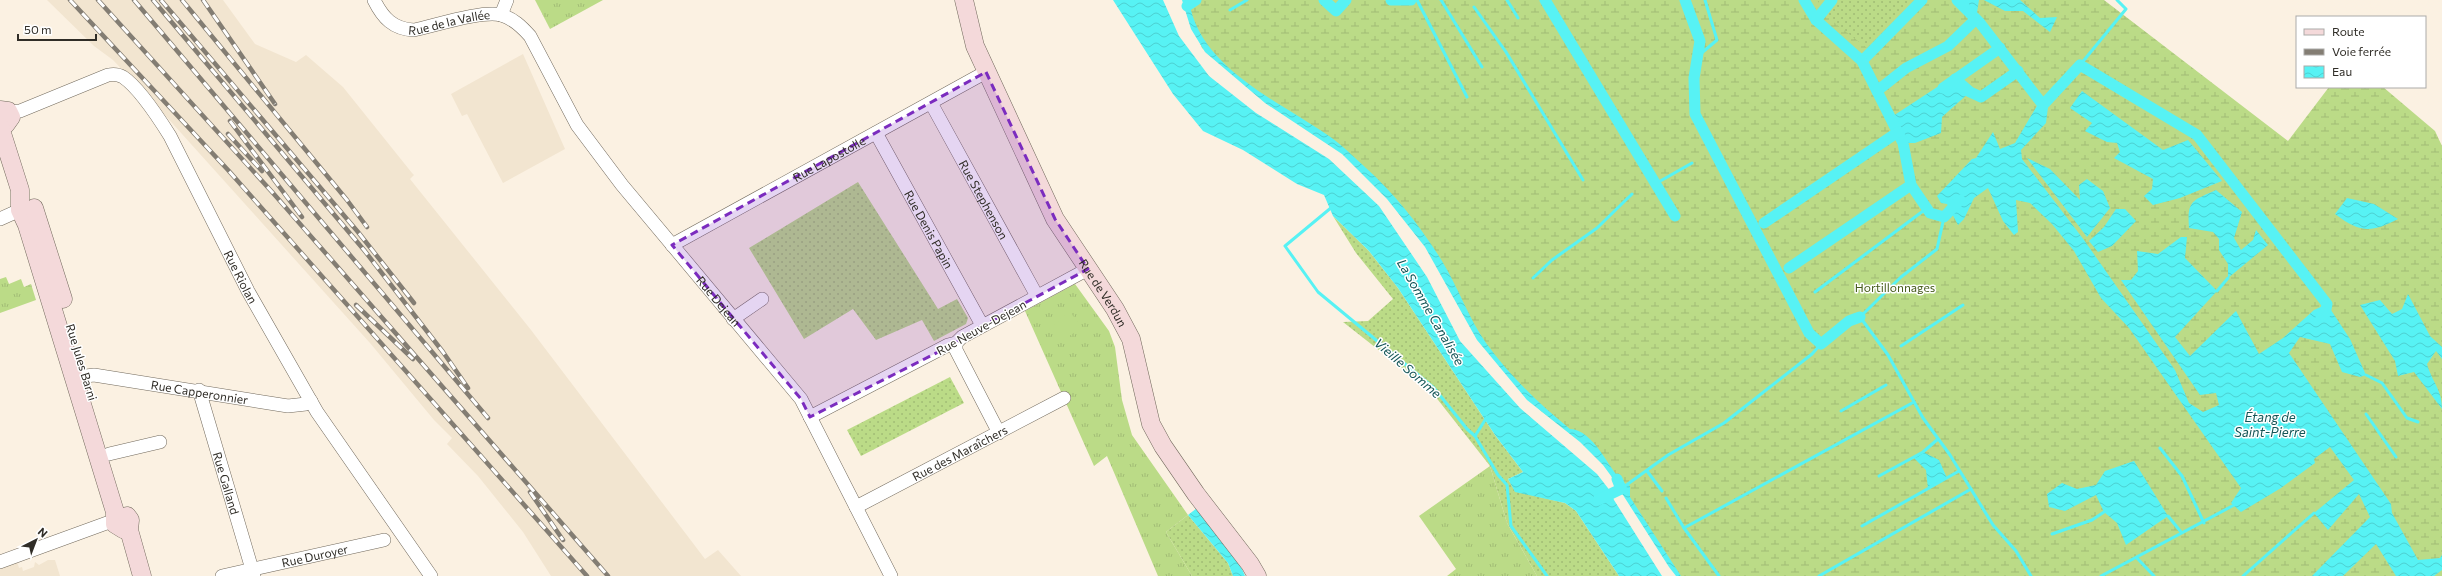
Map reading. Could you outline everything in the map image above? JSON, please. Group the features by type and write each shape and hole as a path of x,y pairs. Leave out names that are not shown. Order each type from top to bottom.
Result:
{"main road":[{"name":"Rue de Verdun","path":"964,0 970,29 986,72 1055,219 1116,309 1131,339 1151,424 1163,446 1196,494 1250,564 1257,576"},
{"name":"Rue Jules Barni","path":"3,116 20,190 70,360 121,521 142,576"},
{"name":"Rue Jules Barni","path":"25,207 44,235 110,454 124,511 121,521 132,576"}],"street":[{"name":"Rue de la Vallée","path":"374,0 385,18 402,30 414,30 485,14 501,15 521,26 530,36"},
{"path":"501,15 507,0"},
{"name":"Rue Dejean","path":"530,36 577,125 622,185 801,399 891,576"},
{"name":"Rue Lapostolle","path":"672,245 986,72"},
{"name":"Rue Riolan","path":"3,116 108,75 123,77 155,113 170,136 248,292 311,401 431,576"},
{"name":"Rue Stephenson","path":"931,103 1037,296"},
{"name":"Rue Denis Papin","path":"876,133 982,326"},
{"path":"0,219 25,207"},
{"name":"Rue Neuve-Dejean","path":"810,417 948,345 956,343 962,337 1088,269"},
{"path":"733,319 762,299"},
{"path":"956,343 956,350 999,433"},
{"name":"Rue Capperonnier","path":"86,376 199,390 288,406 306,404 311,401"},
{"name":"Rue Galland","path":"199,390 253,573"},
{"name":"Rue des Maraîchers","path":"856,508 1064,398"},
{"path":"110,454 160,442"},
{"path":"0,562 121,521"},
{"name":"Rue Duroyer","path":"222,576 253,573 384,540"}],"highlighted area":[{"path":"986,72 1055,219 1088,269 962,337 956,343 810,417 801,399 672,245"}],"shaded area":[{"path":"47,0 223,0 255,44 296,62 306,55 343,87 414,175 410,179 531,330 705,559 718,550 741,576 551,576 523,532 478,476 447,444 452,438 434,420 370,343 155,104 113,60 94,46"},
{"path":"523,54 565,149 503,183 467,114 462,116 451,94"},
{"path":"48,560 55,560 60,576 0,576 0,567 17,561 19,568 22,567 23,571 34,567 35,562 39,565"}],"green space":[{"path":"535,0 603,0 550,29"},
{"name":"Hortillonnages","path":"1184,0 2104,0 2288,141 2328,88 2384,88 2435,131 2442,146 2442,576 1678,576 1602,458 1541,411 1476,337 1437,263 1407,219 1379,186 1331,143 1261,98 1202,48"},
{"path":"1817,0 1915,0 1867,48 1831,20"},
{"path":"858,182 938,309 957,299 968,318 966,324 934,341 922,320 876,340 853,309 804,339 749,248"},
{"path":"1333,216 1369,251 1398,288 1495,435 1523,472 1508,479 1515,491 1565,503 1576,511 1619,576 1537,576 1507,523 1490,466 1431,391 1343,322 1368,321 1393,299 1356,253"},
{"path":"6,277 9,284 21,279 24,287 31,284 36,300 0,313 0,279"},
{"path":"1075,284 1109,331 1115,347 1122,400 1132,435 1188,515 1166,532 1192,576 1158,576 1107,456 1094,466 1025,311"},
{"path":"1070,312 1082,327 1060,343 1049,328"},
{"path":"950,377 964,403 861,456 847,430"},
{"path":"1490,466 1507,523 1537,576 1447,576 1456,569 1419,516"},
{"path":"1188,515 1228,563 1233,576 1192,576 1166,532"}],"water":[{"name":"La Somme Canalisée","path":"1113,0 1163,0 1179,36 1209,76 1256,113 1329,159 1379,206 1427,277 1460,341 1520,408 1597,474 1611,492 1614,500 1662,576 1619,576 1576,511 1565,503 1515,492 1508,479 1523,472 1495,435 1398,288 1369,251 1333,216 1324,195 1297,184 1243,150 1203,131 1173,94"},
{"path":"1182,0 1189,0 1196,24 1208,45 1224,64 1266,96 1339,143 1377,178 1397,200 1416,223 1442,261 1474,323 1495,355 1515,378 1547,410 1570,429 1579,431 1586,436 1600,450 1617,475 1624,483 1630,486 1630,497 1681,576 1676,576 1669,567 1623,495 1618,491 1614,480 1603,465 1580,442 1527,400 1477,340 1425,247 1387,199 1342,154 1265,103 1205,52 1191,29"},
{"path":"1957,0 1979,0 1976,19"},
{"path":"1984,0 2020,0 2040,18 2057,17 2050,32 2023,11 2005,11"},
{"path":"1954,76 1955,79 1970,92 1942,117 1941,133 1915,143 1903,143 1893,122 1893,116"},
{"name":"Étang de Saint-Pierre","path":"2054,85 2062,92 2048,107 2046,123 2021,150 2022,159 2084,240 2175,370 2189,403 2203,412 2219,405 2216,393 2200,395 2121,280 2131,280 2138,271 2137,251 2158,254 2181,237 2187,237 2185,258 2217,291 2175,337 2190,356 2236,311 2259,354 2283,338 2314,310 2327,304 2350,339 2366,375 2360,377 2342,372 2330,344 2300,337 2289,353 2391,504 2392,513 2418,560 2440,558 2442,555 2442,570 2434,576 2396,576 2376,544 2343,576 2312,576 2370,517 2359,494 2328,530 2314,513 2354,480 2330,447 2314,459 2315,463 2281,488 2241,512 2231,503 2241,488 2129,328 2101,298 2074,251 2052,224 2030,203 2016,200 2018,232 2014,235 2003,221 1988,188 1974,198 1964,219 1958,225 1947,204 1941,203 1937,196 1972,159 1976,158 1993,132 2000,149 2015,143 2038,104"},
{"path":"2082,91 2163,150 2188,140 2222,181 2180,198 2153,205 2144,196 2152,189 2153,179 2114,158 2120,152 2117,143 2107,142 2085,131 2092,123 2070,108"},
{"path":"2027,158 2050,169 2080,200 2079,185 2087,179 2103,191 2110,208 2087,237"},
{"path":"2216,190 2242,212 2234,238 2241,250 2253,240 2256,230 2268,245 2228,278 2228,264 2219,250 2219,239 2213,232 2189,228 2190,207 2196,199"},
{"path":"2347,198 2374,204 2398,219 2389,224 2373,229 2359,228 2335,214"},
{"path":"2116,209 2125,209 2136,221 2112,246 2098,252 2089,241 2104,227"},
{"path":"2408,294 2430,336 2442,347 2442,359 2436,351 2427,364 2439,391 2442,409 2414,372 2398,376 2395,361 2360,305 2380,300 2392,314 2402,309"},
{"path":"1923,452 1939,460 1947,478 1928,489 1926,470 1913,457"},
{"path":"2134,461 2168,516 2126,545 2117,523 2104,512 2096,495 2065,511 2049,507 2047,494 2062,483 2077,489 2096,485 2105,471"},
{"path":"1197,508 1239,562 1245,576 1233,576 1228,563 1188,515"}],"waterway":[{"path":"1187,6 1196,0"},
{"path":"1230,10 1247,0"},
{"path":"1324,0 1336,11 1346,0"},
{"path":"1391,0 1411,0"},
{"path":"1417,0 1467,97"},
{"path":"1441,0 1482,67"},
{"path":"1507,0 1518,18"},
{"path":"1545,0 1675,216"},
{"path":"1685,0 1700,41 1694,78 1695,114 1809,333 1821,344 1849,321 1860,317"},
{"path":"1698,56 1717,40 1705,0"},
{"path":"1804,0 1816,20 1862,61 1922,0"},
{"path":"1816,20 1832,0"},
{"path":"1957,0 1980,23 2043,105 2080,65 2197,135 2327,304 2325,314 2321,317"},
{"path":"2080,65 2126,9 2117,0"},
{"path":"1474,7 1506,52 1583,180"},
{"path":"1877,91 1906,68 1948,46 1976,19"},
{"path":"1943,88 2000,48"},
{"path":"1862,61 1903,143 1911,185 1930,213 1944,217 1960,200"},
{"path":"1955,79 1970,92 1981,97 2018,71"},
{"path":"1764,223 1898,132"},
{"path":"1655,184 1692,163"},
{"path":"1789,268 1911,185"},
{"path":"1533,278 1552,260 1597,228 1632,194"},
{"name":"Vieille Somme","path":"1332,207 1285,246 1318,292 1434,388 1467,429 1475,436 1498,475 1507,485 1511,526 1547,576"},
{"path":"1815,292 1927,208"},
{"path":"1944,217 1937,249 1901,277 1860,317 1888,355 1923,418 1950,455 1993,525 2016,551 2031,576"},
{"path":"2217,291 2228,278"},
{"path":"1901,346 1963,305"},
{"path":"1625,486 1668,455 1724,423 1812,354 1821,344"},
{"path":"2366,375 2382,383 2407,418 2418,422"},
{"path":"1841,411 1886,385"},
{"path":"1684,528 1914,402"},
{"path":"2366,414 2396,457"},
{"path":"1475,436 1487,417"},
{"path":"1879,476 1923,452 1938,439"},
{"path":"2160,448 2182,476 2204,523"},
{"path":"1647,471 1662,491"},
{"path":"1862,526 1959,471"},
{"path":"1598,500 1621,489 1617,479"},
{"path":"1819,576 1971,489"},
{"path":"1666,498 1684,528 1719,576"},
{"path":"2101,576 2236,504"},
{"path":"2052,534 2092,520 2104,512"},
{"path":"2243,576 2314,513"},
{"path":"2168,516 2181,532"},
{"path":"2137,558 2154,576"}],"railway":[{"path":"70,0 228,170 587,576"},
{"path":"98,0 273,193 608,576"},
{"path":"134,0 488,418"},
{"path":"153,0 364,250 443,352 468,388"},
{"path":"161,0 358,232 414,303"},
{"path":"182,0 347,200 367,227"},
{"path":"203,0 275,104"},
{"path":"230,121 302,217"},
{"path":"228,134 262,171"},
{"path":"356,305 413,359"},
{"path":"530,492 563,540"}]}
